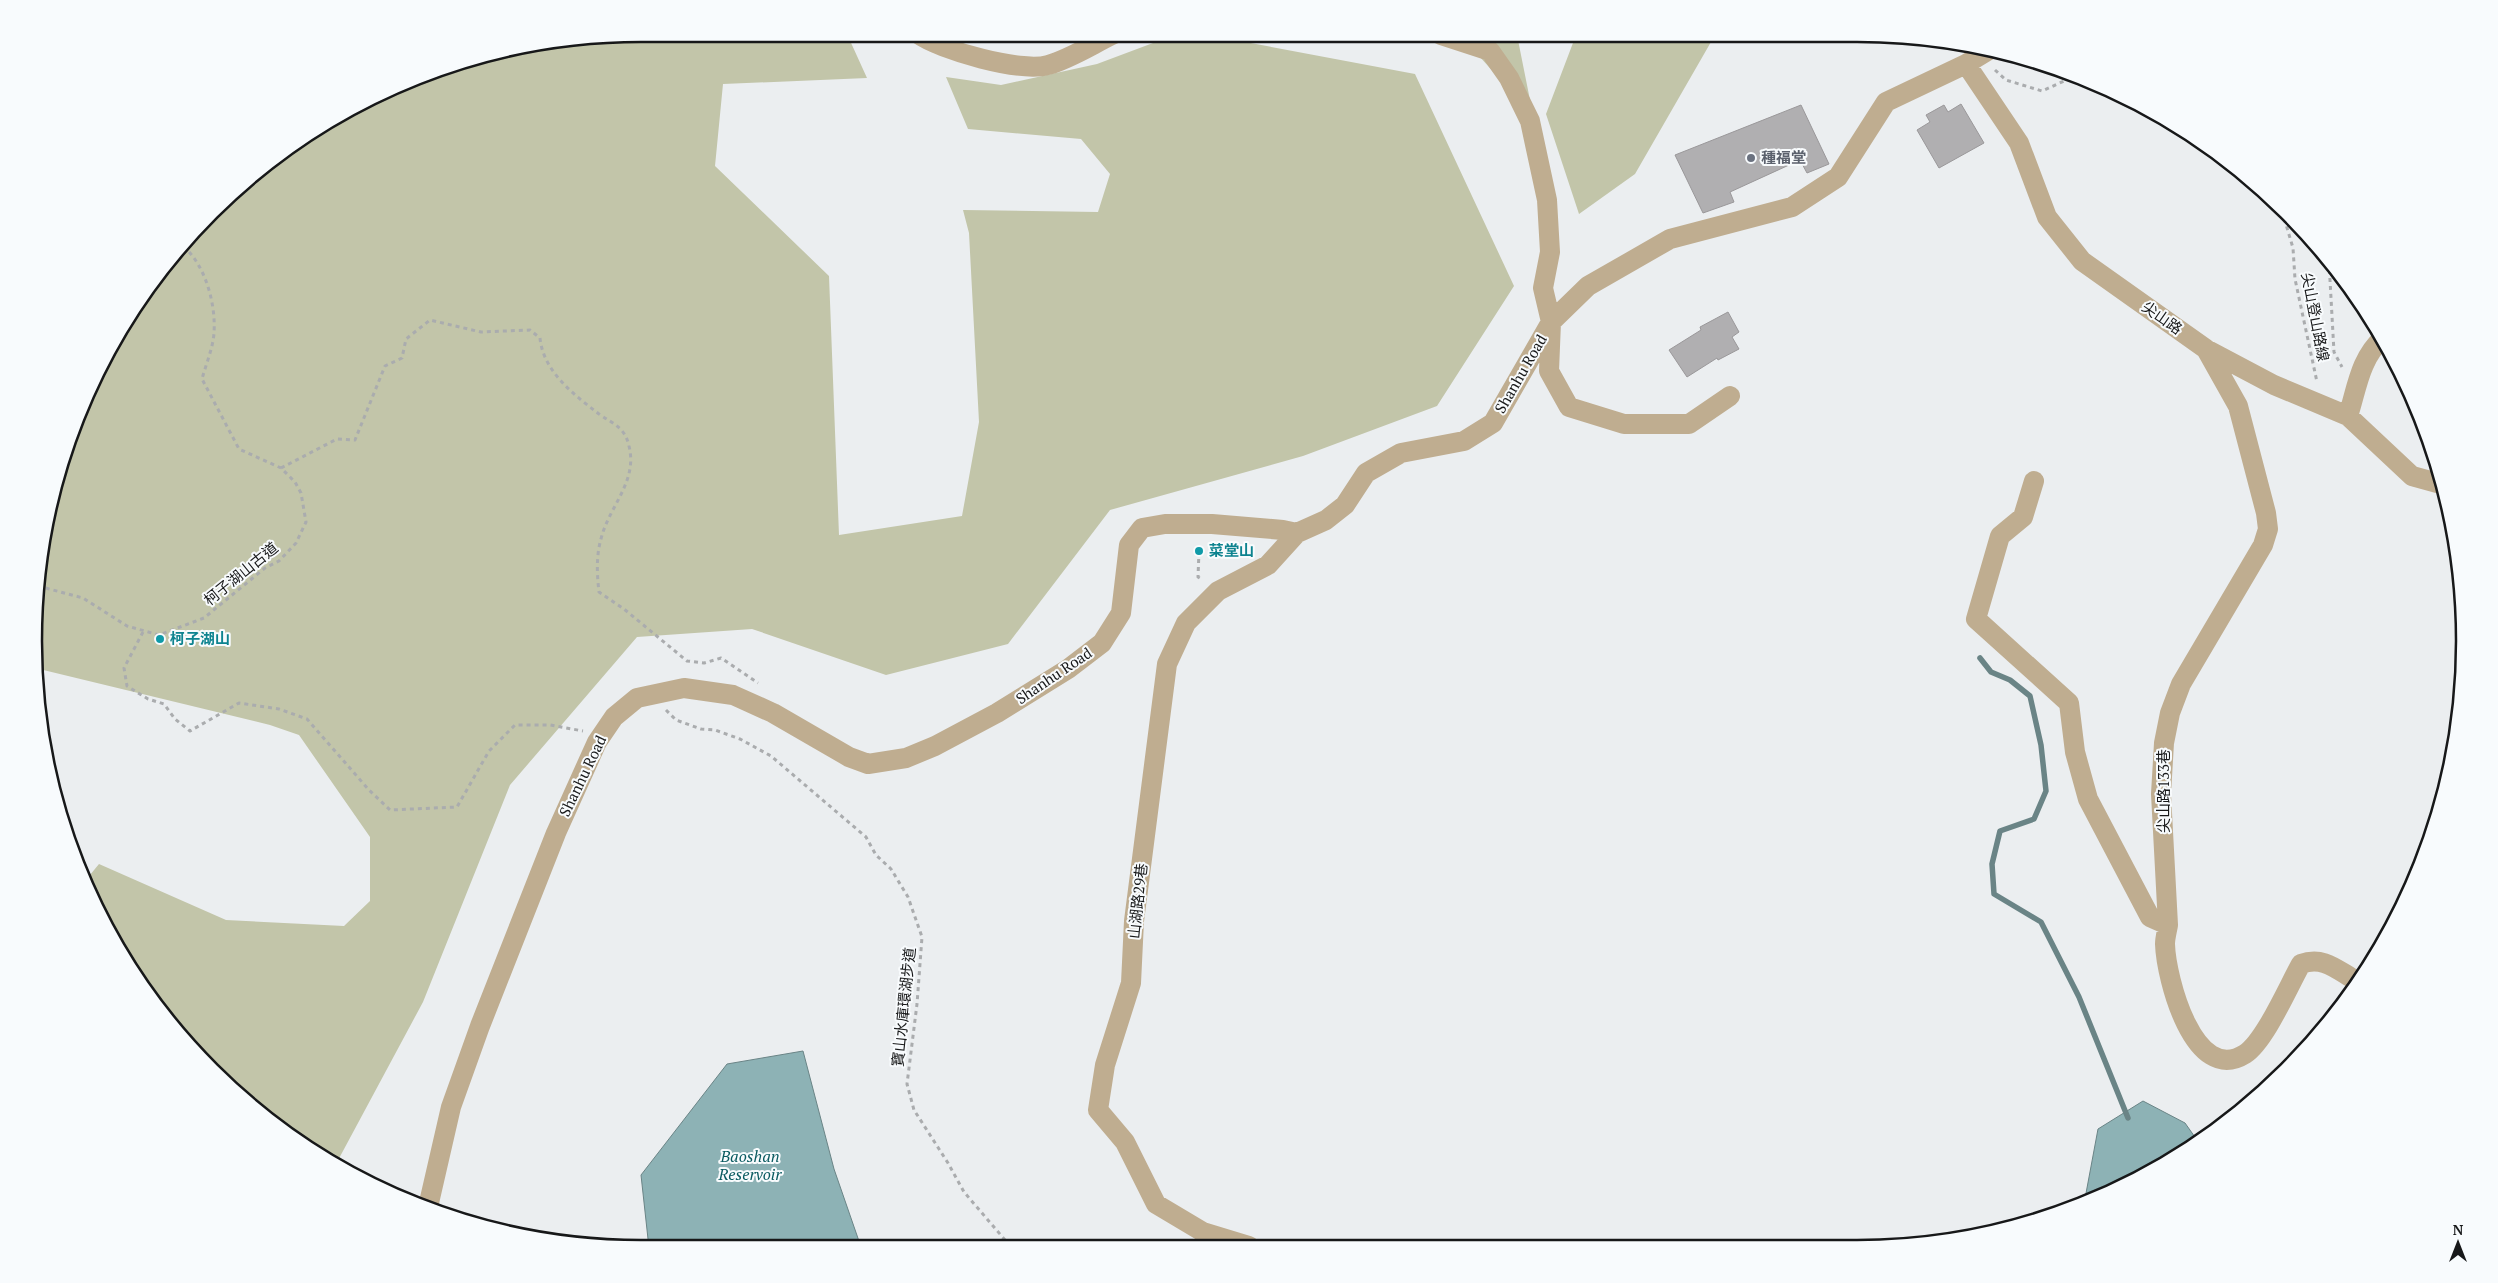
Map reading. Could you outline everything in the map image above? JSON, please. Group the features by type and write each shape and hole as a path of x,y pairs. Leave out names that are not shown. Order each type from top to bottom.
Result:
{"street":[{"path":"931,42 964,54 1028,67 1047,66 1097,42"},
{"path":"1462,42 1490,51 1509,78 1530,121 1547,200 1550,252 1543,288 1551,322 1549,371 1569,407 1624,424 1689,424 1730,396"},
{"name":"Shanhu Road","path":"429,1202 451,1107 480,1026 556,833 582,774 603,734 614,718 636,698 684,688 733,695 773,713 849,757 868,764 906,758 935,746 997,713 1068,669 1102,643 1121,613 1129,546 1142,528 1165,524 1212,524 1283,530 1297,533 1326,520 1345,504 1366,473 1401,453 1464,441 1493,423 1551,322 1588,286 1670,239 1792,207 1838,177 1886,102 1978,57"},
{"name":"尖山路","path":"1978,57 2019,143 2047,217 2082,261 2206,349 2274,385 2348,416 2412,476 2434,482"},
{"path":"2348,416 2357,381 2368,352 2376,344"},
{"name":"尖山路133巷","path":"2206,349 2238,406 2266,513 2268,529 2264,545 2182,684 2170,713 2164,743 2162,794 2168,925 2165,944 2174,996 2192,1036 2209,1056 2231,1060 2246,1053 2262,1036 2301,964 2312,960 2326,962 2352,978"},
{"path":"2034,481 2023,517 2000,536 1976,619 2069,703 2075,752 2088,799 2150,918 2168,925"},
{"name":"山湖路29巷","path":"1229,1240 1203,1232 1156,1204 1125,1142 1098,1110 1105,1065 1131,983 1134,921 1167,664 1186,623 1218,591 1268,565 1297,533"}],"path":[{"path":"1978,57 2006,80 2042,91 2066,80"},
{"name":"尖山登山路線","path":"2286,224 2293,248 2294,279 2302,322 2316,381 2321,386"},
{"name":"柯子湖山古道","path":"45,588 83,598 127,626 159,635 204,618 265,568 280,561 296,543 306,522 301,493 295,482 282,468 239,449 202,378 214,334 210,291 192,253 188,250"},
{"path":"2330,274 2334,352 2342,368 2357,381"},
{"path":"282,468 337,439 355,440 385,366 402,358 406,339 430,320 481,332 530,330 540,338 541,351 557,378 601,415 621,427 629,446 630,469 624,494 601,538 596,572 599,592 624,609 687,661 704,663 721,658 760,684"},
{"path":"1199,552 1198,577 1218,591"},
{"path":"143,632 124,668 127,686 148,699 164,704 175,719 190,731 239,703 280,709 307,719 369,790 390,810 457,807 489,751 515,725 550,725 603,734"},
{"name":"寶山水庫環湖步道","path":"649,694 676,720 740,739 771,756 866,836 876,855 891,869 908,897 922,937 917,1004 907,1084 914,1110 948,1162 964,1192 1005,1240"}],"green space":[{"path":"642,42 851,42 867,78 723,84 715,166 829,276 839,535 962,516 979,422 969,233 963,210 1098,212 1110,174 1081,139 968,129 946,77 1001,85 1097,64 1156,42 1245,42 1415,74 1514,286 1437,406 1303,456 1110,510 1008,644 886,675 752,629 637,637 510,785 423,1002 339,1158 277,1117 218,1065 191,1036 143,974 104,906 90,875 99,864 226,920 344,926 370,901 370,837 299,735 270,725 43,670 42,642 48,563 63,486 88,412 123,342 143,309 166,277 218,218 277,166 309,143 377,104 449,74 525,54 602,44"},
{"path":"1466,42 1518,42 1531,105 1508,88"},
{"path":"1573,42 1711,42 1635,174 1579,214 1546,114"}],"water":[{"name":"Baoshan Reservoir","path":"803,1051 834,1169 859,1240 648,1240 641,1175 727,1064"},
{"path":"2143,1101 2185,1123 2194,1136 2121,1179 2086,1195 2098,1129"}],"building":[{"path":"1961,104 1984,143 1939,168 1917,130 1930,122 1926,115 1944,105 1948,112"},
{"name":"種福堂","path":"1801,105 1829,164 1807,173 1800,160 1730,192 1734,202 1703,213 1675,155"},
{"path":"1728,312 1739,332 1732,337 1739,349 1718,360 1717,358 1687,377 1669,350 1701,330 1700,327"}],"waterway":[{"path":"1980,658 1991,672 2010,680 2030,696 2041,745 2046,791 2034,819 2000,831 1992,864 1994,894 2041,922 2079,997 2128,1118"}],"place":[{"name":"種福堂","path":"1751,158"},
{"name":"菜堂山","path":"1199,551"},
{"name":"柯子湖山","path":"160,639"}]}
